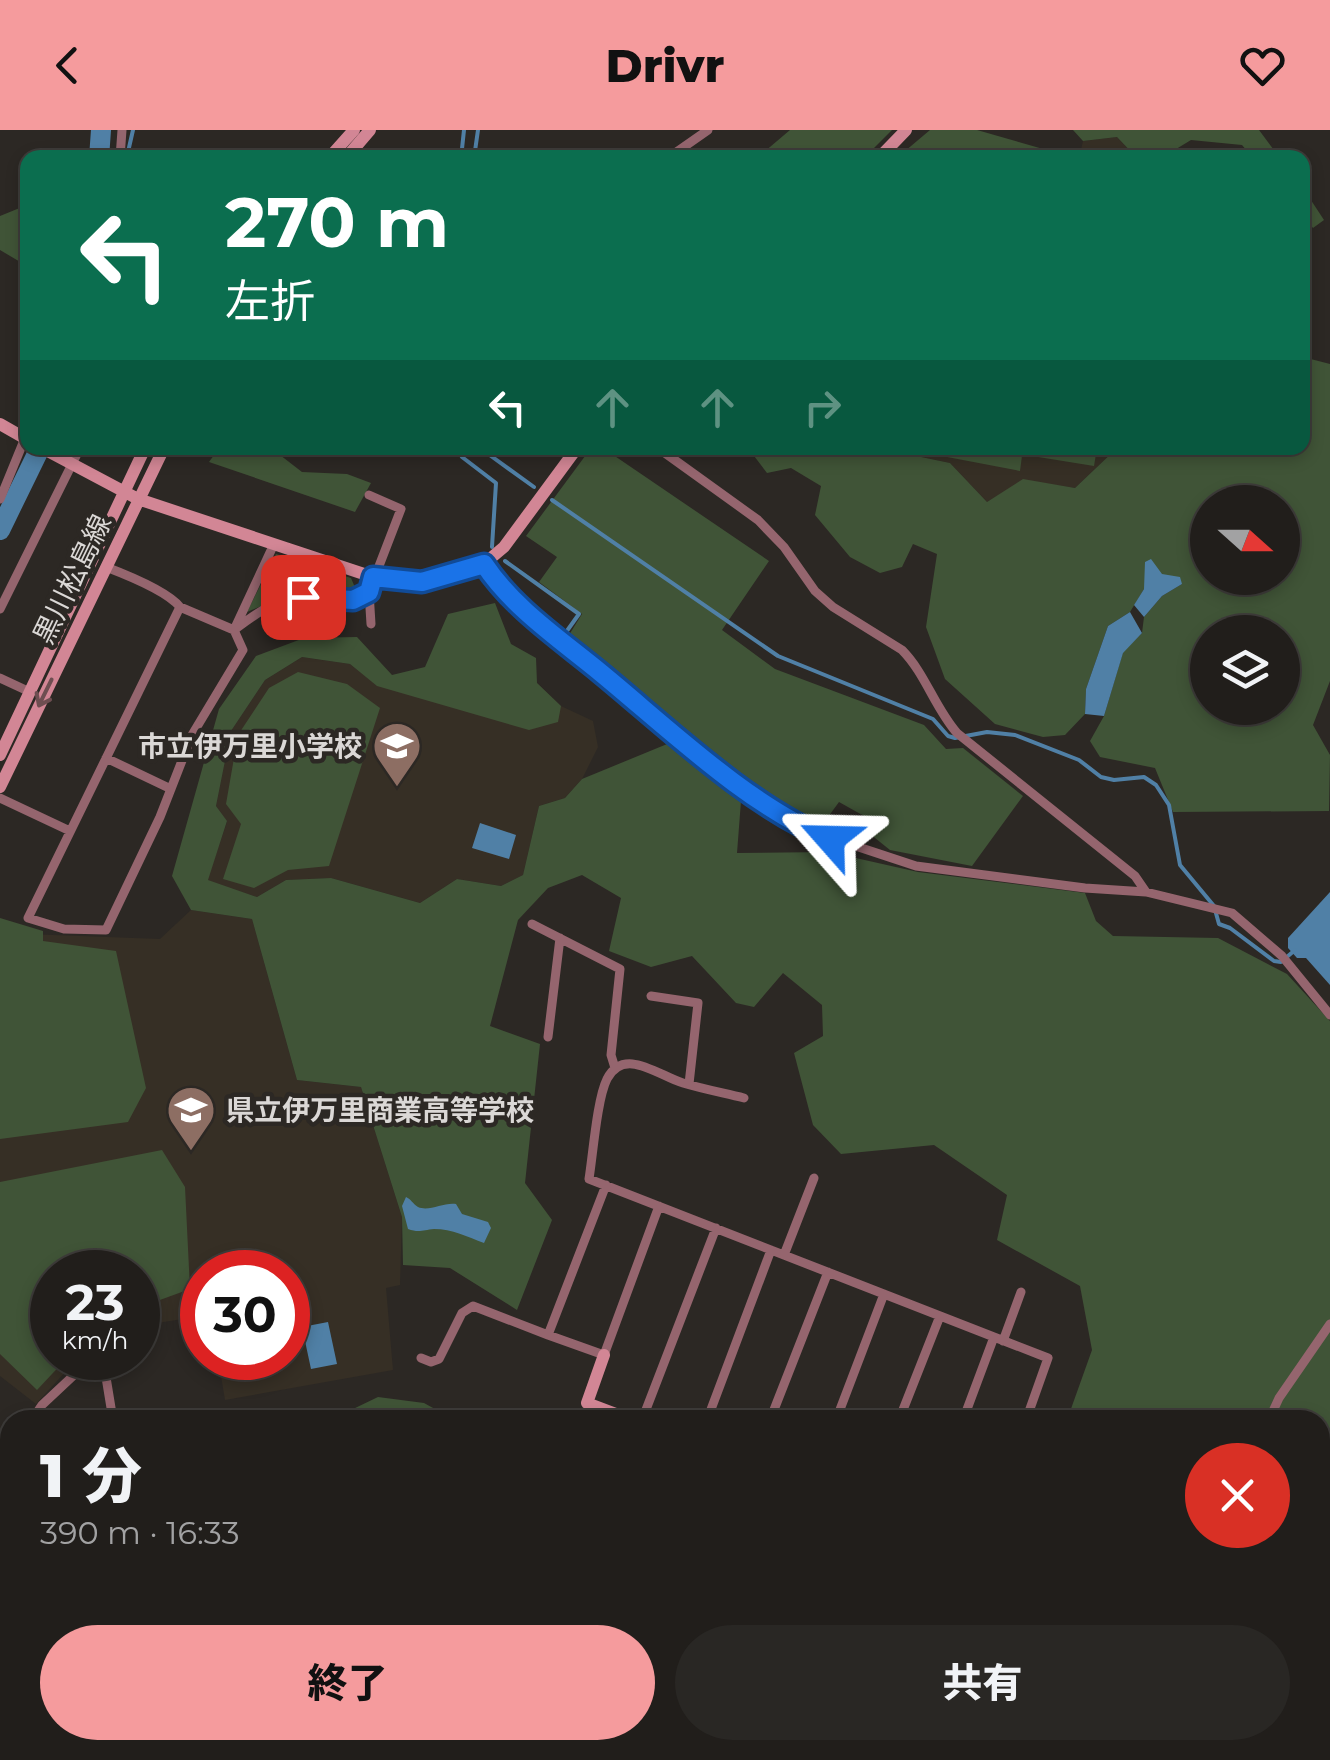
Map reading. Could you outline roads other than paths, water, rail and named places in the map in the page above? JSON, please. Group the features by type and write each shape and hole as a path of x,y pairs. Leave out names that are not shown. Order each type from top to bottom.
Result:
{"main road":[{"path":"336,150 354,130"},
{"path":"353,150 370,130"},
{"path":"887,150 906,130"},
{"path":"55,455 138,499 373,577 422,582 484,564 504,547 571,455"},
{"name":"黒川松島線","path":"0,755 142,455"},
{"name":"黒川松島線","path":"0,787 160,455"},
{"path":"604,1355 587,1403 606,1410"}],"street":[{"path":"679,150 708,130"},
{"path":"0,500 20,453"},
{"path":"0,609 77,455"},
{"path":"668,455 758,520 815,591 834,607 902,650 956,734 1135,876 1146,892"},
{"path":"369,495 401,508 369,592 372,624"},
{"path":"234,630 274,544"},
{"path":"484,564 510,597 669,730 802,828 916,866 1146,892 1232,913 1285,959 1330,1015"},
{"path":"106,567 152,586 180,607 234,630 243,650 192,735 106,930 64,929 28,918 180,607"},
{"path":"234,630 261,609 280,601 303,597 353,600 369,592"},
{"path":"0,678 30,692"},
{"path":"106,758 171,789"},
{"path":"0,798 70,831"},
{"path":"532,924 620,969 611,1055 614,1068"},
{"path":"548,1037 560,938"},
{"path":"651,996 698,1003 689,1084"},
{"path":"744,1098 689,1084 652,1068 628,1063 614,1068 605,1082 589,1179 1048,1358 1030,1410"},
{"path":"784,1255 814,1178"},
{"path":"548,1335 606,1186"},
{"path":"421,1358 431,1362 439,1359 462,1313 473,1306 604,1355 660,1206"},
{"path":"646,1410 716,1228"},
{"path":"711,1410 772,1250"},
{"path":"774,1410 828,1272"},
{"path":"966,1410 1021,1292"},
{"path":"840,1410 884,1294"},
{"path":"903,1410 940,1316"},
{"path":"1274,1410 1330,1324"},
{"path":"39,1410 89,1361 104,1365 111,1410"}],"water":[{"path":"1151,559 1162,574 1180,577 1182,584 1162,596 1144,617 1134,605 1144,589 1145,562"},
{"path":"1130,612 1142,633 1123,653 1104,716 1085,714 1086,689 1108,626"},
{"path":"480,823 516,835 509,859 472,848"},
{"path":"1330,892 1330,985 1306,958 1297,958 1288,948 1288,938"},
{"path":"406,1197 422,1208 456,1204 462,1214 488,1222 491,1228 484,1243 447,1230 408,1229 402,1206"},
{"path":"328,1322 337,1364 311,1369 310,1325"}],"waterway":[{"path":"100,150 101,130"},
{"path":"128,150 133,130"},
{"path":"462,150 464,130"},
{"path":"475,150 478,130"},
{"path":"0,530 37,455"},
{"path":"461,455 496,483 492,547"},
{"path":"490,455 534,487"},
{"path":"552,500 778,656 933,719 948,736 987,732 1015,735 1079,760 1101,777 1144,777 1156,785 1169,805 1180,865 1214,906 1219,924 1274,961 1281,962 1295,950"},
{"path":"505,561 579,614 564,635 665,716"}],"place":[{"name":"市立伊万里小学校","path":"397,788"},
{"name":"県立伊万里商業高等学校","path":"191,1152"}]}
